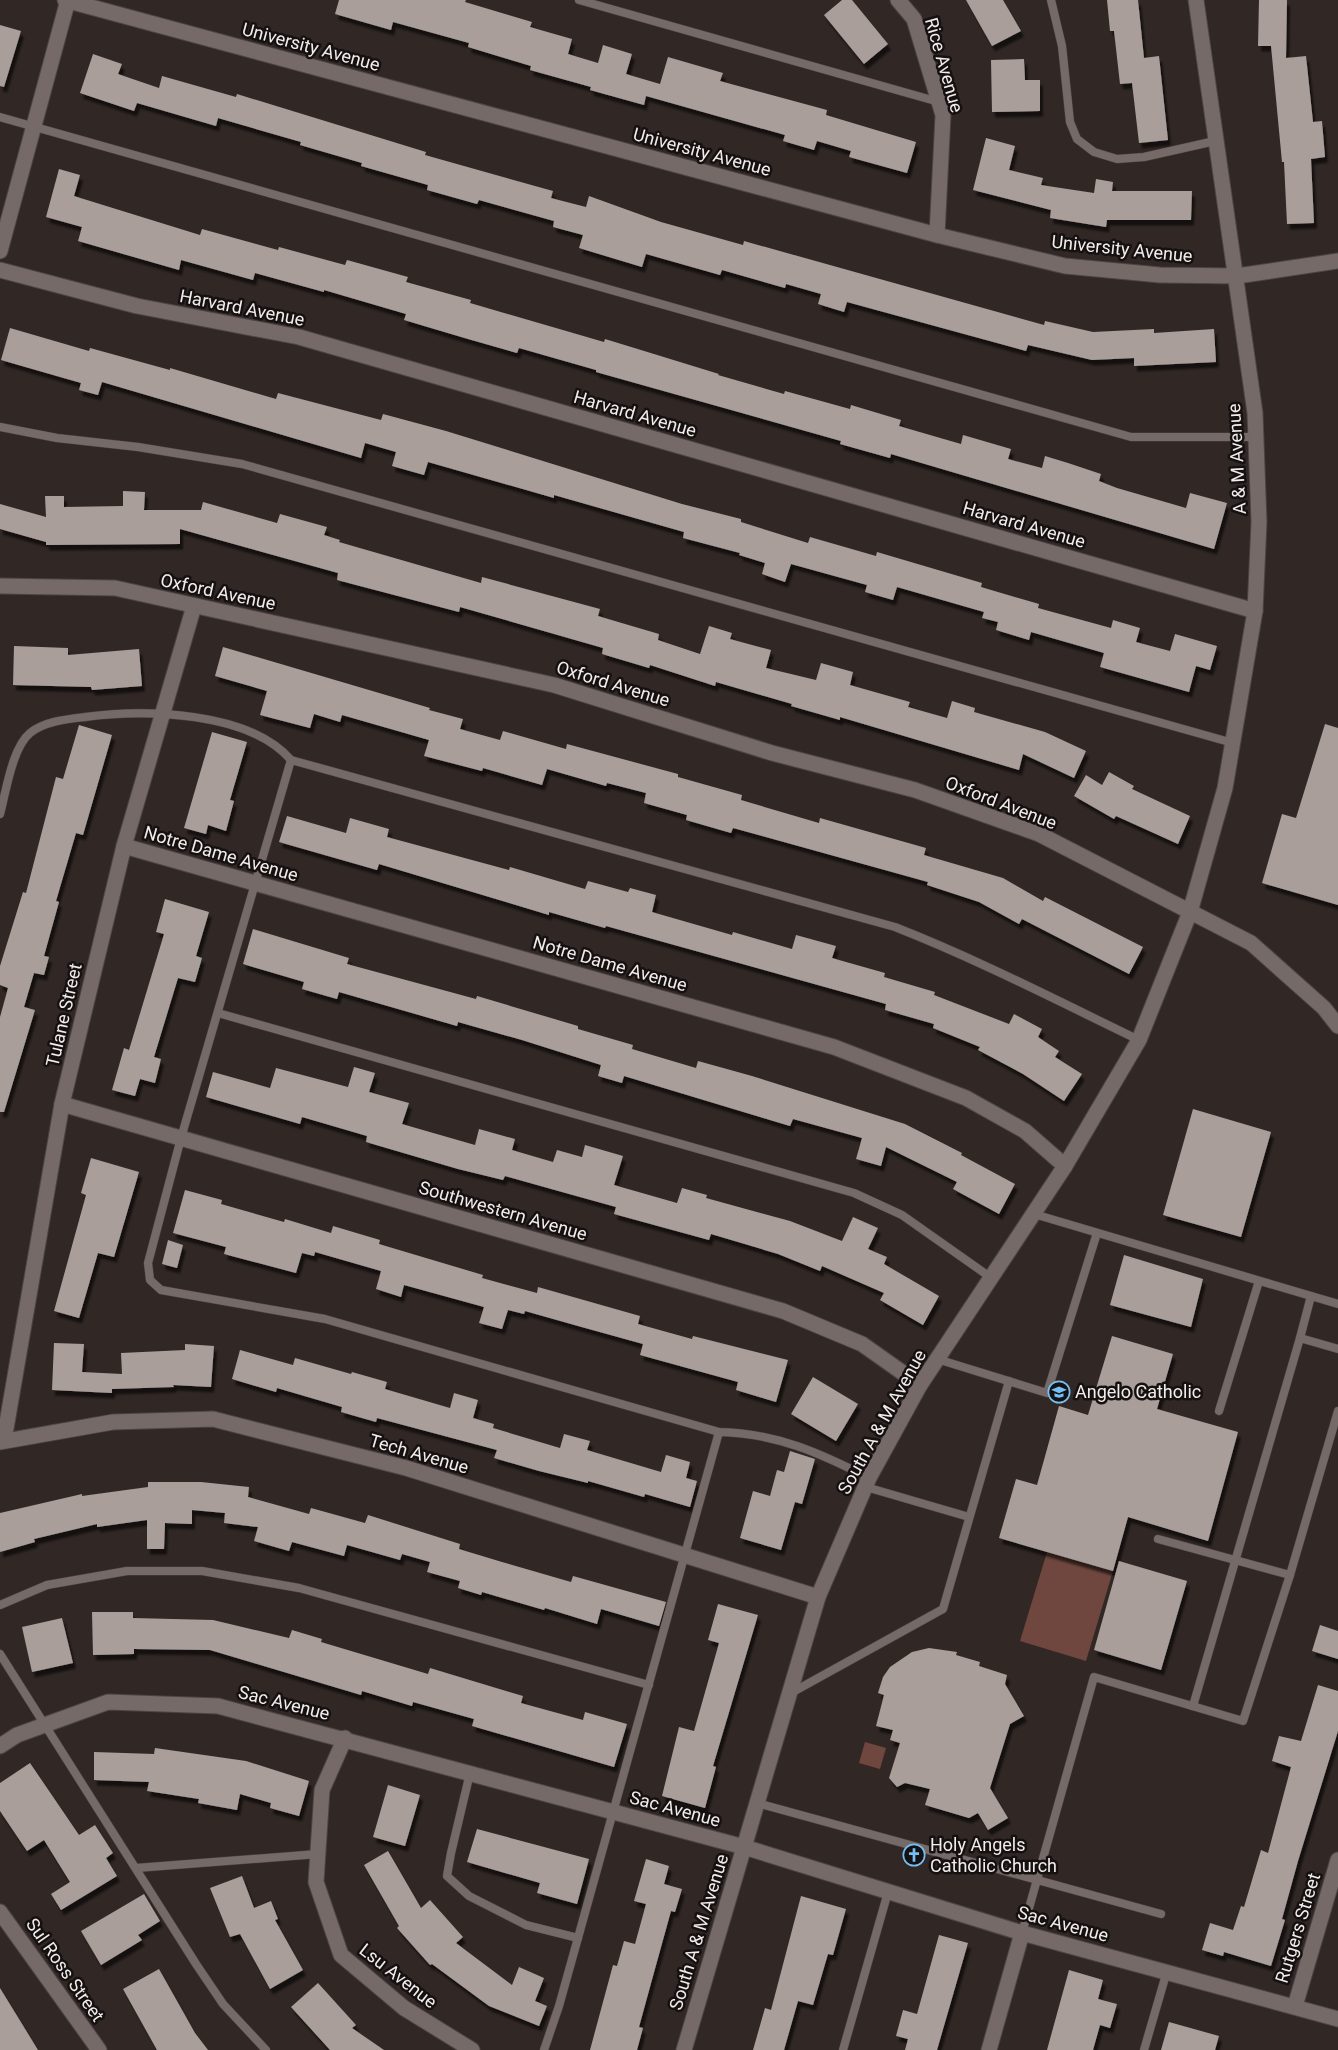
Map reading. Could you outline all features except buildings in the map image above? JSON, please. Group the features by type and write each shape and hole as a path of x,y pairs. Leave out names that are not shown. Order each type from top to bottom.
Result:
{"street":[{"path":"0,252 67,0"},
{"name":"University Avenue","path":"67,0 937,235 1065,266 1160,275 1237,276 1338,262"},
{"name":"Rice Avenue","path":"898,0 914,19 943,115 937,235"},
{"name":"A & M Avenue","path":"1190,912 1225,788 1255,611 1260,522 1256,414 1196,0"},
{"name":"Harvard Avenue","path":"0,270 137,306 299,337 1255,611"},
{"name":"Oxford Avenue","path":"0,586 115,588 554,684 772,753 915,790 1039,834 1251,943 1324,1008 1338,1026"},
{"name":"Tulane Street","path":"2,1441 62,1104 124,846 194,606"},
{"name":"Notre Dame Avenue","path":"124,846 834,1047 966,1098 1025,1131 1065,1166"},
{"name":"South A & M Avenue","path":"684,2050 818,1597 867,1483 920,1385 1065,1166 1139,1040 1190,912"},
{"name":"Southwestern Avenue","path":"62,1104 783,1311 862,1344 920,1385"},
{"name":"Tech Avenue","path":"2,1441 113,1422 213,1420 406,1468 818,1597"},
{"name":"Sac Avenue","path":"0,1746 17,1735 108,1702 218,1706 345,1738 744,1847 1022,1933 1338,2019"},
{"name":"Lsu Avenue","path":"345,1738 322,1790 316,1882 342,1955 404,2008 472,2050"},
{"name":"Rutgers Street","path":"1295,2006 1338,1860"},
{"name":"Sul Ross Street","path":"0,1912 99,2050"},
{"path":"989,2050 1022,1933"}],"lane":[{"path":"579,0 939,102"},
{"path":"1051,0 1062,46 1070,122 1077,139 1094,152 1117,159 1144,157 1215,141"},
{"path":"0,116 1131,437 1256,437"},
{"path":"0,427 48,437 138,447 242,464 1233,743"},
{"path":"0,814 17,751 30,732 57,720 112,713 163,712 201,718 255,734 282,749 291,760 895,927 954,950 1015,978 1139,1040"},
{"path":"291,760 181,1138 148,1263 150,1280 161,1290 325,1319 720,1432 747,1432 781,1441 821,1453 867,1483 969,1517"},
{"path":"218,1013 854,1193 902,1215 990,1277"},
{"path":"1034,1214 1338,1304"},
{"path":"937,1359 1047,1393 1097,1233"},
{"path":"1219,1411 1259,1281"},
{"path":"1194,1706 1300,1338 1310,1296"},
{"path":"1300,1338 1338,1349"},
{"path":"790,1694 943,1609 1009,1381"},
{"path":"1022,1933 1094,1677 1243,1721 1290,1575 1338,1411"},
{"path":"544,2050 559,2006 720,1432"},
{"path":"1158,1539 1290,1575"},
{"path":"0,1605 47,1585 127,1571 202,1571 299,1588 649,1685"},
{"path":"0,1654 44,1726 223,2004 266,2050"},
{"path":"470,1772 450,1852 447,1876 469,1896 526,1925 578,1938"},
{"path":"757,1803 1162,1914"},
{"path":"136,1868 318,1854"},
{"path":"843,2050 888,1892"},
{"path":"1144,2050 1167,1972"}],"shaded area":[{"path":"1047,1552 1113,1571 1086,1661 1020,1641"},
{"path":"865,1742 886,1748 880,1769 859,1763"}],"place":[{"name":"Angelo Catholic","path":"1059,1392"},
{"name":"Holy Angels Catholic Church","path":"914,1855"}]}
